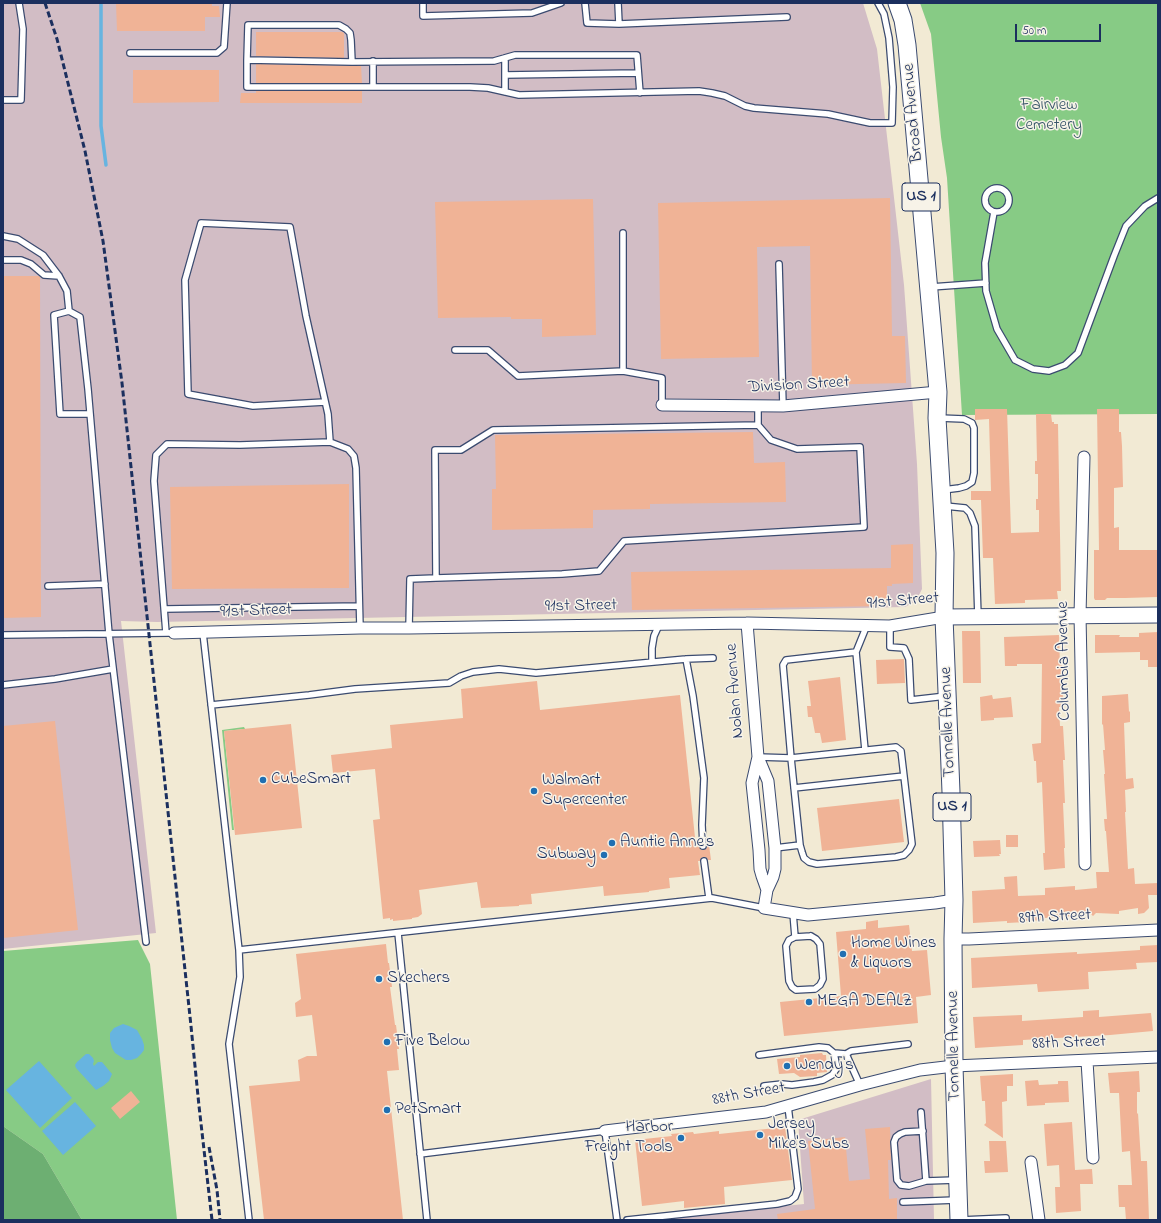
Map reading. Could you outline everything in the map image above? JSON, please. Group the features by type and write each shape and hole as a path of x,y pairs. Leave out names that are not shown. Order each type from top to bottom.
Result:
{"main road":[{"name":"Broad Avenue","path":"897,3 903,20 907,45 938,392"},
{"name":"Tonnelle Avenue","path":"938,392 937,418 945,554 944,617 948,696 954,900 954,1066 960,1220"}],"street":[{"name":"Division Street","path":"662,406 782,406 938,392"},
{"name":"Columbia Avenue","path":"1084,456 1080,615 1085,864"},
{"name":"91st Street","path":"170,633 360,628 748,623 890,626 944,617 978,618 1158,614"},
{"name":"Nolan Avenue","path":"748,623 758,757 752,783 760,869 767,890"},
{"name":"Nolan Avenue","path":"758,757 768,780 776,848 775,869 767,890 764,908"},
{"path":"764,908 808,915 928,904 954,900"},
{"name":"89th Street","path":"953,939 1158,930"},
{"name":"88th Street","path":"606,1130 766,1112 860,1084 920,1070 954,1066 1158,1057"},
{"path":"1087,1061 1093,1158"},
{"path":"1031,1162 1039,1220"}],"lane":[{"path":"3,100 21,100 23,29 18,3"},
{"path":"130,53 217,53 224,47 227,3"},
{"path":"423,3 423,16 532,13 561,3"},
{"path":"585,3 587,23 619,24 787,17"},
{"path":"618,3 619,24"},
{"path":"352,62 350,33 339,25 248,25 247,87 470,87 488,88 519,95 699,91 725,96 745,106 754,108 828,114 870,123 892,123 893,87 889,38 884,14 878,3"},
{"path":"247,60 494,62 515,56 637,54 640,93"},
{"path":"505,58 505,92"},
{"path":"373,62 373,87"},
{"path":"505,75 638,73"},
{"path":"991,189 1003,189 1009,195 1009,203 1005,210 994,212 987,207 985,199 991,189"},
{"path":"994,212 985,264 986,292 997,329 1016,360 1033,369 1049,371 1065,365 1078,353 1126,226 1144,206 1158,198"},
{"path":"325,402 253,406 188,394 185,280 201,223 290,227 306,316 328,414 330,442"},
{"path":"622,371 623,233"},
{"path":"3,236 18,239 43,256 59,276 67,291 69,311"},
{"path":"3,260 21,260 31,264 44,274 59,276"},
{"path":"779,264 782,406"},
{"path":"929,287 986,283"},
{"path":"90,414 60,414 54,315 69,311 80,317 90,414 109,634 146,942"},
{"path":"455,350 488,350 518,376 622,371 662,378 662,406"},
{"path":"409,628 410,579 599,572 624,541 864,527 860,447 797,449 771,440 758,424 758,406"},
{"path":"937,418 964,419 972,423 974,428 974,473 972,482 942,498"},
{"path":"436,578 435,450 461,450 493,430 758,424"},
{"path":"170,633 164,609 154,481 156,455 167,444 240,445 330,442 348,449 354,456 356,468 360,628"},
{"path":"942,498 965,508 970,513 975,526 978,618"},
{"path":"48,586 105,584"},
{"path":"164,609 359,606"},
{"path":"652,662 654,636 659,625"},
{"path":"865,750 856,652 867,625"},
{"path":"890,626 890,647 904,648 909,659 911,700 948,696"},
{"name":"91st Street","path":"3,635 170,633"},
{"path":"203,633 240,950 240,977 229,1044 249,1220"},
{"path":"758,757 791,758 896,747 901,751 912,844 909,850 904,855 896,857 817,864 809,862 804,858 800,845 791,758 782,665 786,660 856,652"},
{"path":"211,705 355,689 449,683 461,676 473,672 499,669 536,673 686,659 713,658"},
{"path":"686,659 693,696 704,778 702,825 703,846"},
{"path":"3,685 55,679 113,669"},
{"path":"794,788 904,776"},
{"path":"776,848 800,845"},
{"path":"704,861 709,898"},
{"path":"240,950 709,898 764,908"},
{"path":"793,913 795,937"},
{"path":"398,933 427,1220"},
{"path":"811,936 820,944 823,979 820,985 815,989 796,990 789,982 786,946 789,940 795,937 811,936"},
{"path":"759,1055 819,1047 828,1048 834,1053 846,1054 851,1051 908,1044"},
{"path":"764,1086 782,1084 792,1085 823,1080 832,1075 837,1068 834,1053"},
{"path":"846,1054 860,1084"},
{"path":"627,1220 777,1204 790,1201 795,1198 798,1189 788,1106"},
{"path":"921,1112 926,1181"},
{"path":"420,1154 606,1130 617,1220"},
{"path":"922,1131 905,1132 896,1137 894,1142 897,1180 901,1185 909,1186 926,1181 958,1180"},
{"path":"902,1202 959,1199"},
{"path":"960,1220 1006,1218"}],"shaded area":[{"path":"3,3 863,3 877,49 904,285 917,464 922,589 916,601 905,607 157,622 121,621 156,933 3,949"},
{"path":"931,1079 934,1220 655,1220 804,1204 798,1120"}],"green space":[{"name":"Fairview Cemetery","path":"920,3 1158,3 1158,414 962,415 947,178 941,137 931,34"},
{"path":"244,727 245,729 224,731 234,830 232,830 222,730"},
{"path":"138,940 150,964 177,1220 82,1220 43,1154 3,1126 3,951"},
{"path":"3,1126 43,1154 82,1220 3,1220"}],"water":[{"path":"123,1024 137,1030 144,1045 144,1050 141,1054 137,1058 131,1060 126,1060 115,1053 110,1040 110,1033 114,1028"},
{"path":"86,1054 89,1054 93,1058 94,1066 98,1062 102,1062 112,1074 109,1081 96,1090 75,1065"},
{"path":"39,1061 72,1098 40,1128 6,1090"},
{"path":"75,1102 96,1126 63,1155 42,1131"}],"building":[{"path":"116,3 212,3 212,6 219,6 220,17 205,17 205,31 117,31"},
{"path":"256,32 342,32 344,33 344,58 256,56"},
{"path":"256,64 361,66 362,83 256,83"},
{"path":"133,70 219,70 219,102 133,103"},
{"path":"256,91 362,91 362,103 240,103 241,93 256,93"},
{"path":"890,198 892,336 905,336 906,383 812,385 810,246 757,247 759,357 661,359 658,203"},
{"path":"593,199 596,335 542,337 542,319 511,319 511,317 438,318 435,202"},
{"path":"3,276 40,277 41,617 3,618"},
{"path":"975,409 1007,409 1011,533 1039,532 1039,510 1036,510 1036,499 1038,499 1038,474 1035,474 1035,461 1037,461 1036,414 1051,414 1052,422 1054,422 1054,424 1058,424 1061,591 1057,591 1058,599 1025,600 1025,603 995,604 993,558 983,558 981,500 971,500 971,491 991,491 989,419 975,420"},
{"path":"1097,409 1119,409 1123,487 1114,488 1114,528 1119,527 1119,550 1158,550 1158,597 1107,598 1105,600 1095,600 1094,598 1094,550 1099,550"},
{"path":"753,432 754,463 785,462 786,502 650,504 650,509 593,510 593,528 492,530 492,489 496,489 495,435"},
{"path":"349,484 349,588 172,589 170,487"},
{"path":"913,544 913,583 892,584 892,586 887,586 887,606 632,610 631,572 891,568 891,545"},
{"path":"962,631 980,631 981,683 963,683"},
{"path":"1158,632 1158,667 1148,667 1148,660 1140,660 1140,652 1095,653 1095,635 1139,637 1139,633"},
{"path":"1059,635 1060,665 1062,665 1063,707 1059,707 1060,726 1063,726 1065,760 1063,760 1065,803 1063,803 1065,868 1044,870 1043,853 1045,853 1042,782 1037,783 1036,761 1034,761 1032,744 1041,743 1042,664 1017,664 1017,666 1005,666 1004,637"},
{"path":"904,659 905,683 877,684 876,660"},
{"path":"840,677 846,740 822,743 820,733 815,733 812,717 808,717 807,706 811,706 808,681"},
{"name":"Walmart Supercenter","path":"537,681 540,710 680,695 696,847 699,846 701,850 704,850 707,848 707,845 709,845 711,860 704,857 698,861 700,875 669,878 670,888 649,892 604,896 603,886 531,894 532,904 519,906 481,908 477,882 419,890 422,914 412,919 393,921 393,919 390,920 390,918 383,919 373,820 380,819 375,769 333,773 331,755 392,748 390,725 463,718 461,689"},
{"path":"1128,694 1130,722 1124,723 1126,779 1133,778 1134,788 1125,790 1128,869 1134,868 1135,884 1158,883 1158,895 1148,895 1149,908 1144,913 1138,914 1138,908 1119,911 1119,914 1096,913 1093,916 1090,913 1076,914 1076,916 1045,918 1045,920 1026,922 1007,923 1007,921 973,923 972,891 1005,889 1004,877 1017,876 1018,896 1045,895 1045,888 1075,886 1075,890 1097,888 1096,872 1109,872 1104,819 1107,819 1102,696"},
{"path":"992,695 993,699 1011,697 1013,717 994,718 994,720 981,721 980,697"},
{"path":"55,721 78,930 3,938 3,726"},
{"name":"CubeSmart","path":"291,724 302,828 235,835 224,731"},
{"path":"899,799 904,842 822,851 817,808"},
{"path":"1006,835 1018,835 1018,847 1006,847"},
{"path":"1000,840 1000,856 974,857 973,841"},
{"path":"878,920 878,928 909,925 912,951 927,950 931,995 916,997 918,1023 784,1036 780,1002 841,996 836,932 866,929 866,922"},
{"path":"386,944 392,987 390,987 399,1049 397,1049 399,1070 387,1071 403,1220 264,1220 249,1086 300,1081 298,1060 307,1056 317,1056 312,1015 296,1017 295,1003 301,999 296,954"},
{"path":"1158,945 1158,962 1136,963 1137,969 1088,972 1089,989 1038,992 1037,984 972,988 971,958 1140,950 1140,946"},
{"path":"1099,1010 1099,1017 1151,1013 1153,1031 1023,1040 1023,1045 975,1048 973,1017 1022,1015 1022,1021 1083,1017 1083,1011"},
{"path":"822,1053 823,1055 826,1055 827,1072 817,1073 817,1076 800,1077 794,1073 779,1074 777,1059"},
{"path":"1139,1071 1140,1092 1137,1092 1137,1114 1138,1113 1141,1161 1147,1161 1149,1220 1126,1220 1125,1207 1119,1207 1118,1185 1132,1185 1130,1151 1122,1152 1119,1093 1110,1093 1108,1073"},
{"path":"1013,1074 1013,1086 1007,1086 1007,1101 1002,1102 1003,1138 984,1125 986,1123 985,1101 982,1101 980,1076"},
{"path":"1038,1080 1039,1085 1058,1084 1058,1081 1068,1081 1069,1102 1045,1103 1045,1105 1027,1106 1025,1081"},
{"path":"131,1091 140,1102 120,1119 111,1108"},
{"path":"1072,1122 1075,1170 1092,1169 1093,1184 1080,1184 1081,1211 1056,1213 1055,1187 1060,1187 1059,1165 1047,1166 1044,1124"},
{"path":"785,1127 792,1180 724,1187 725,1204 684,1208 684,1201 642,1206 635,1140 693,1132 694,1134 719,1131 719,1134"},
{"path":"890,1127 891,1160 888,1160 889,1199 897,1198 897,1220 778,1220 777,1214 815,1209 808,1141 845,1137 849,1181 870,1179 865,1129"},
{"path":"989,1141 1006,1141 1008,1172 985,1173 984,1161 990,1161"}],"waterway":[{"path":"101,3 101,126 106,165"}],"railway":[{"path":"45,3 57,39 85,151 103,241 122,383 212,1220"},
{"path":"209,1147 217,1190 220,1220"}],"place":[{"name":"CubeSmart","path":"263,780"},
{"name":"Walmart Supercenter","path":"534,791"},
{"name":"Auntie Anne's","path":"612,843"},
{"name":"Subway","path":"604,855"},
{"name":"Home Wines & Liquors","path":"843,954"},
{"name":"Skechers","path":"379,979"},
{"name":"MEGA DEALZ","path":"809,1002"},
{"name":"Five Below","path":"387,1042"},
{"name":"Wendy's","path":"787,1066"},
{"name":"PetSmart","path":"387,1110"},
{"name":"Jersey Mike's Subs","path":"760,1135"},
{"name":"Harbor Freight Tools","path":"681,1138"}]}
